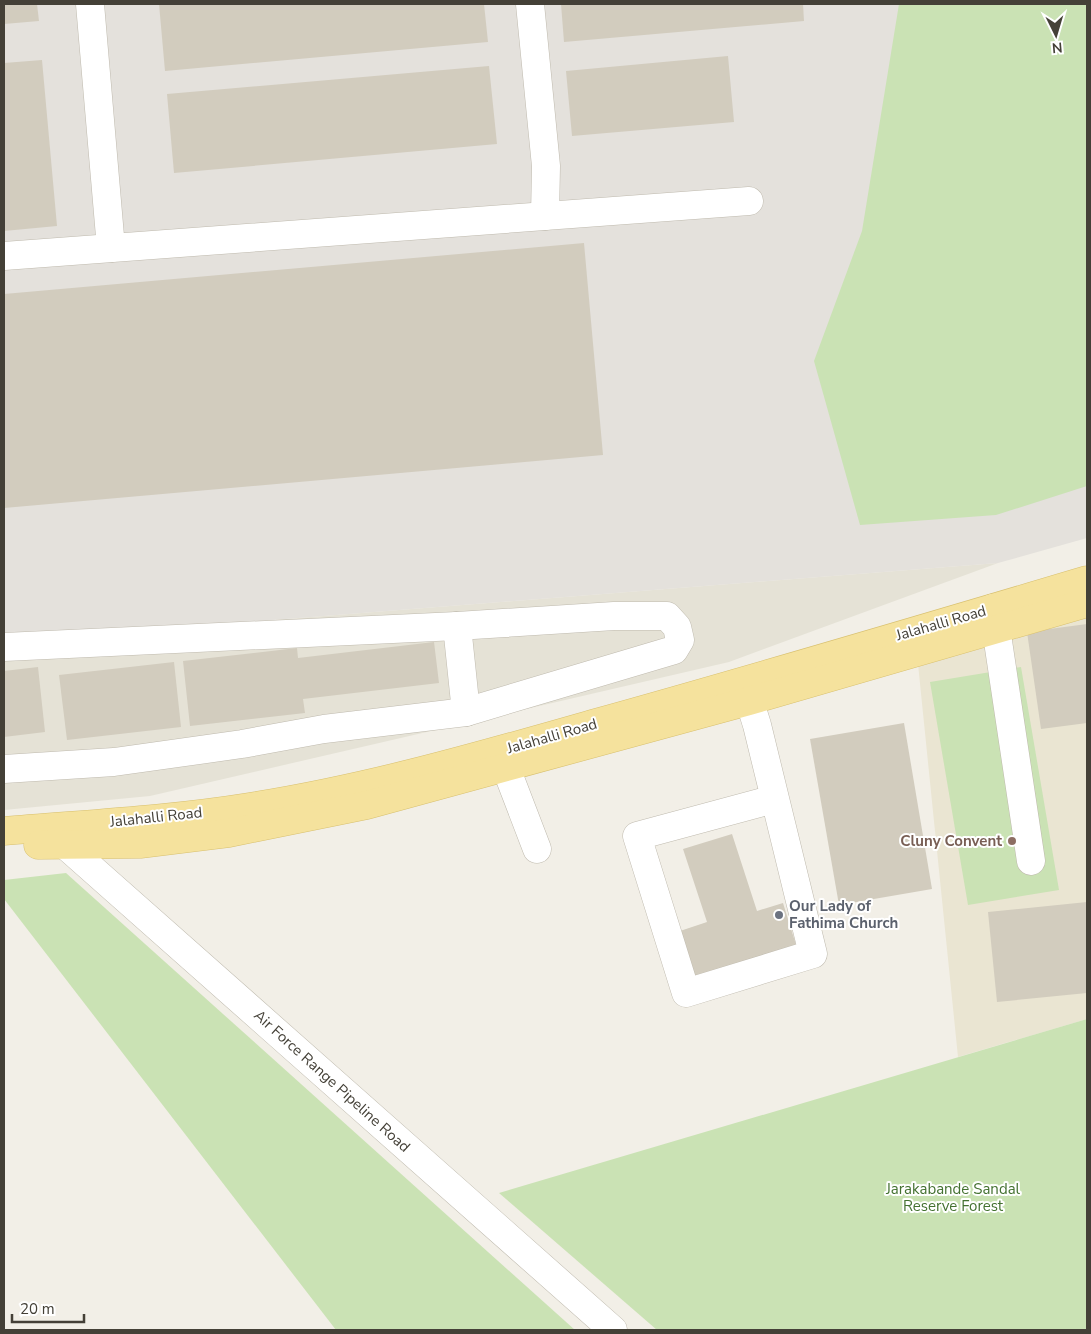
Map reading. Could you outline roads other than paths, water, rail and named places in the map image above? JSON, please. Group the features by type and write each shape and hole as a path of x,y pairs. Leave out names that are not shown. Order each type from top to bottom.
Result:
{"main road":[{"name":"Jalahalli Road","path":"4,846 134,820 250,807 363,784 746,692 995,619 1087,580"},
{"path":"995,619 1087,603"},
{"path":"62,835 140,844 229,833 367,805 506,768 746,692"},
{"name":"Jalahalli Road","path":"4,830 62,835"}],"street":[{"path":"90,4 111,248"},
{"path":"530,4 546,166 545,216"},
{"path":"4,256 749,201"},
{"path":"4,647 458,626 614,616 667,616 677,627 680,640 674,650 466,712 324,729 242,744 114,762 4,769"},
{"path":"995,619 1031,861"},
{"path":"458,626 466,712"},
{"path":"746,692 774,798 813,954 686,994 637,836 774,798"},
{"path":"506,768 537,849"},
{"name":"Air Force Range Pipeline Road","path":"62,835 613,1330"}],"place":[{"name":"Cluny Convent","path":"1012,841"},
{"name":"Our Lady of Fathima Church","path":"779,915"}],"park label":[{"name":"Jarakabande Sandal Reserve Forest","path":"953,1198"}]}
